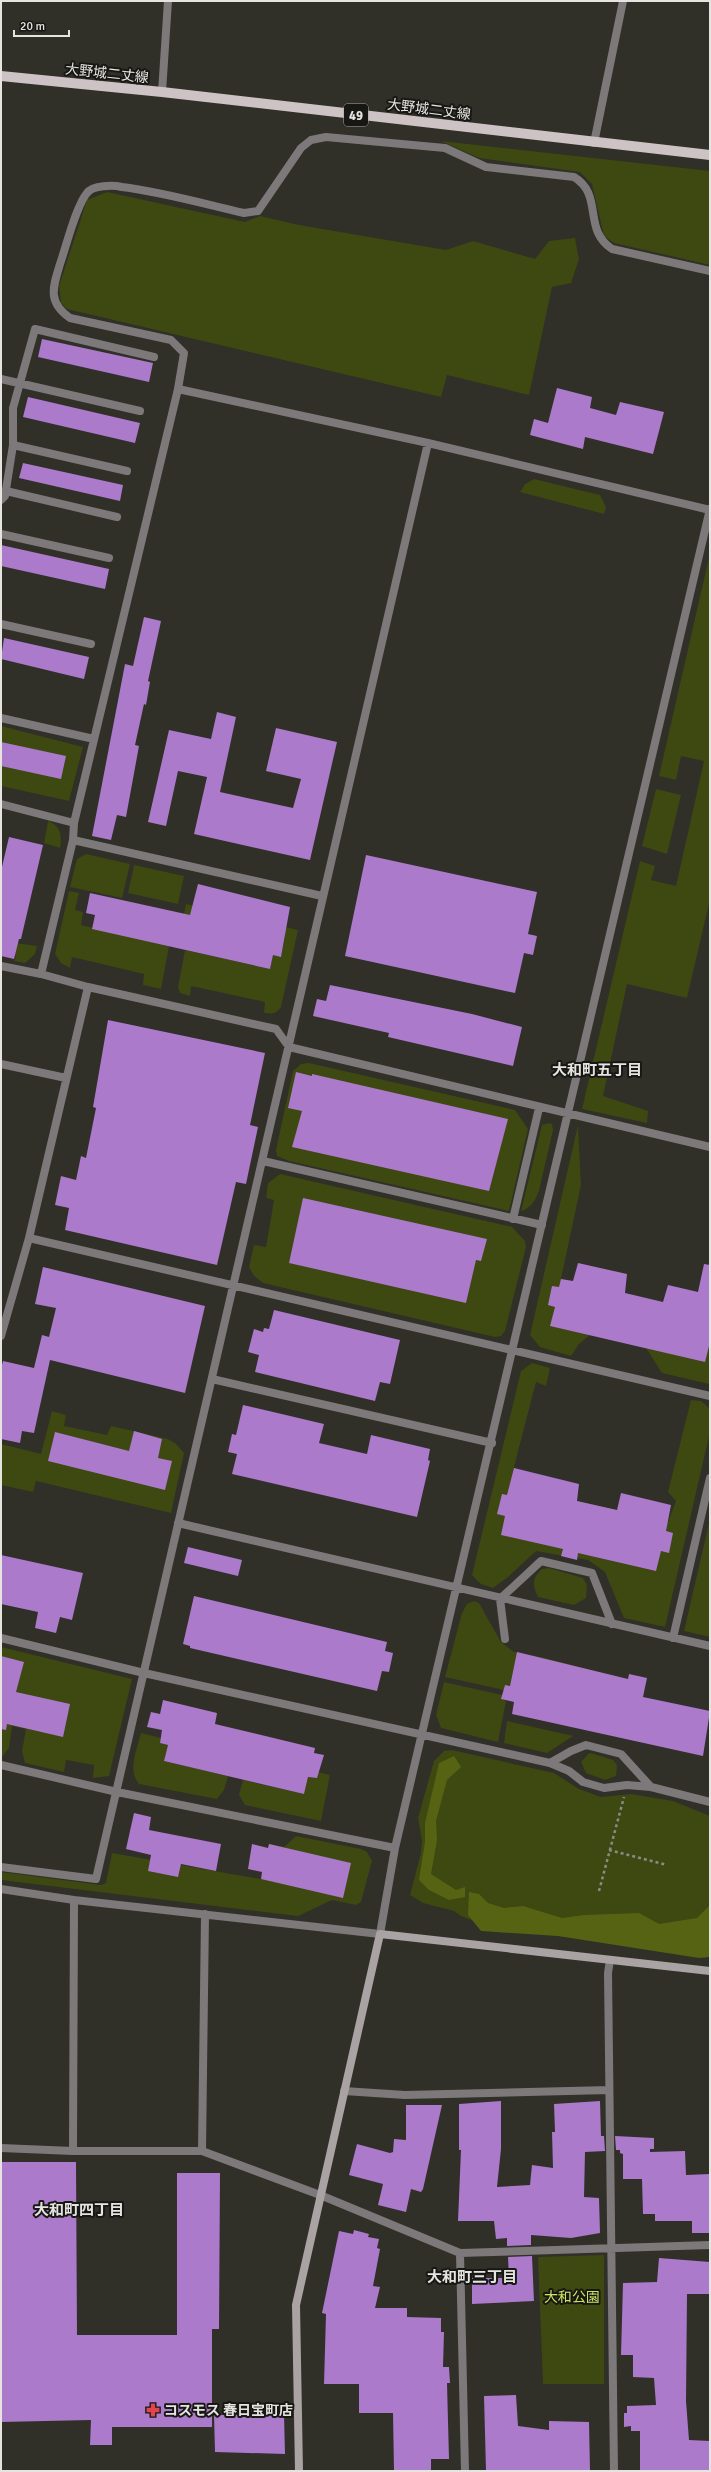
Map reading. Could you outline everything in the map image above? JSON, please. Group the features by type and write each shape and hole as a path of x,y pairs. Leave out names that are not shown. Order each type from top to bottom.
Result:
{"main road":[{"name":"大野城二丈線","path":"1,76 162,92 710,156"}],"street":[{"path":"162,92 168,1"},
{"path":"594,143 623,1"},
{"path":"41,974 73,840 74,823 178,389 184,353 171,340 70,318 60,311 53,298 54,284 81,205 87,192 99,187 121,186 244,213 258,211 301,148 311,140 326,137 445,148 486,167 574,177 584,183 591,196 596,232 602,242 612,249 710,271"},
{"path":"1,500 5,496 13,445 13,408 35,329 154,357"},
{"path":"1,379 140,411"},
{"path":"178,389 428,443 710,510 542,1225 514,1351 395,1848 380,1934 296,2306 299,2471"},
{"path":"1,1867 96,1879 178,1523 235,1285 322,896 428,443"},
{"path":"13,445 127,471"},
{"path":"6,491 117,517"},
{"path":"1,534 109,558"},
{"path":"1,624 91,644"},
{"path":"1,718 94,739"},
{"path":"1,804 74,823"},
{"path":"73,840 322,896"},
{"path":"1,966 41,974 88,987 276,1028 289,1046 568,1115 710,1147"},
{"path":"1,1336 29,1238 88,987"},
{"path":"1,1064 66,1078"},
{"path":"513,1219 539,1108"},
{"path":"263,1161 542,1225"},
{"path":"29,1238 710,1396"},
{"path":"212,1379 492,1443"},
{"path":"673,1638 710,1478"},
{"path":"178,1523 457,1586 500,1599 710,1646"},
{"path":"500,1599 541,1561 592,1573 612,1624"},
{"path":"500,1599 505,1639"},
{"path":"1,1638 144,1672 550,1763 569,1771 583,1782 604,1788 627,1785 651,1787 710,1802"},
{"path":"550,1763 571,1751 586,1745 621,1754 651,1787"},
{"path":"1,1765 117,1792 395,1848"},
{"path":"1,1889 74,1900 710,1971"},
{"path":"73,2151 74,1900"},
{"path":"202,2151 205,1914"},
{"path":"610,1960 608,1973 614,2471"},
{"path":"344,2091 404,2095 609,2090"},
{"path":"1,2148 73,2151 202,2151 320,2195 460,2254 612,2246 710,2244"},
{"path":"460,2254 465,2471"}],"path":[{"path":"599,1891 627,1785"},
{"path":"609,1850 667,1865"}],"green space":[{"path":"441,141 710,171 710,265 614,243 604,236 592,184 580,172 479,158"},
{"path":"107,192 245,222 260,216 299,225 446,250 473,241 535,259 549,241 575,238 579,259 571,283 552,287 529,395 447,375 441,397 67,309 61,303 59,286 87,200"},
{"path":"534,479 600,495 606,507 604,514 520,492 525,484"},
{"path":"710,553 710,899 687,998 627,984 603,1096 648,1111 647,1123 582,1109 640,861 655,866 651,880 676,886 704,761 681,756 676,780 659,776"},
{"path":"1,726 83,747 69,801 1,786"},
{"path":"656,789 681,795 667,854 642,846"},
{"path":"48,821 56,826 60,832 60,848 44,843"},
{"path":"86,854 130,864 122,898 70,887 77,859"},
{"path":"134,865 184,876 178,904 128,893"},
{"path":"69,891 79,893 75,910 83,912 81,925 169,946 161,989 143,985 144,974 72,957 70,968 61,963 55,954"},
{"path":"186,904 298,930 281,1007 276,1012 264,1013 265,1002 191,986 190,996 180,993 178,987 185,950 270,969 273,955 281,956 285,937 184,914"},
{"path":"1,941 37,946 35,954 25,963 14,961 16,956 1,953"},
{"path":"309,1063 515,1110 528,1129 509,1211 289,1161 277,1156 276,1150 293,1071 301,1064"},
{"path":"549,1123 552,1124 553,1130 539,1191 532,1204 521,1211 542,1125"},
{"path":"578,1125 581,1185 561,1279 710,1313 709,1384 662,1373 646,1348 590,1335 579,1344 571,1356 540,1347 530,1335"},
{"path":"280,1174 512,1227 525,1241 526,1247 505,1331 501,1336 495,1337 263,1283 254,1276 249,1267 254,1245 266,1247 274,1200 266,1198 268,1183"},
{"path":"532,1363 550,1368 546,1386 536,1382 514,1467 513,1486 668,1522 676,1501 668,1492 691,1400 701,1401 709,1408 710,1432 665,1627 624,1618 605,1572 588,1560 536,1551 508,1577 493,1588 481,1584 472,1575 521,1371"},
{"path":"52,1411 66,1415 64,1426 107,1435 111,1426 168,1439 176,1444 184,1453 171,1513 36,1481 33,1492 1,1485 1,1444 41,1454"},
{"path":"710,1519 710,1637 684,1631"},
{"path":"549,1568 583,1578 587,1585 586,1598 574,1605 538,1597 534,1585 536,1575 542,1569"},
{"path":"474,1601 479,1603 501,1642 514,1652 545,1658 617,1677 615,1688 514,1668 510,1686 505,1685 504,1690 445,1677 462,1613 467,1604"},
{"path":"1,1647 132,1679 109,1776 93,1778 94,1765 66,1760 64,1772 25,1763 22,1751 26,1729 12,1726 9,1748 1,1758"},
{"path":"444,1682 502,1695 502,1699 506,1701 498,1742 441,1728 436,1715"},
{"path":"507,1721 578,1737 573,1736 547,1753 504,1743"},
{"path":"141,1733 161,1738 160,1743 168,1745 164,1761 228,1776 224,1790 217,1799 139,1784 135,1778 133,1766"},
{"path":"452,1750 554,1773 579,1789 601,1797 631,1794 673,1801 710,1816 710,1952 495,1929 461,1916 454,1911 423,1903 410,1895 421,1853 422,1841 418,1818 434,1761 444,1751"},
{"path":"591,1753 613,1760 617,1765 616,1776 605,1780 586,1773 581,1762 588,1754"},
{"path":"454,1756 461,1767 447,1780 436,1821 437,1840 431,1874 456,1890 465,1887 465,1897 449,1900 429,1890 419,1880 425,1842 425,1823 439,1763"},
{"path":"318,1772 330,1775 321,1821 245,1805 239,1795 243,1780 304,1794 308,1777 317,1778"},
{"path":"296,1836 361,1849 367,1852 372,1861 361,1902 356,1905 332,1900 298,1916 1,1880 1,1872 101,1885 106,1883 112,1853 261,1879 269,1844 284,1847"},
{"path":"469,1892 479,1894 488,1903 504,1908 523,1906 562,1918 584,1915 639,1913 659,1924 697,1918 710,1905 710,1957 699,1958 558,1936 481,1931 468,1915"},
{"name":"大和公園","path":"604,2255 604,2384 543,2384 538,2257"}],"building":[{"path":"42,339 153,363 149,382 38,357"},
{"path":"557,388 592,397 590,408 616,415 620,402 664,412 653,454 585,437 583,449 530,435 534,419 548,423"},
{"path":"28,397 140,423 135,443 23,417"},
{"path":"23,463 123,485 120,501 19,478"},
{"path":"1,545 109,569 105,589 1,566"},
{"path":"144,617 161,621 148,681 150,682 146,705 144,704 135,745 139,746 126,817 117,815 111,840 92,836 125,664 133,666"},
{"path":"4,638 89,657 84,679 1,659"},
{"path":"217,712 236,717 220,792 293,808 301,779 266,771 276,728 337,742 310,860 194,834 207,777 178,771 166,826 148,822 169,730 211,739"},
{"path":"1,742 66,756 61,779 1,766"},
{"path":"9,837 43,845 21,939 19,939 14,959 1,956 1,871"},
{"path":"366,855 537,892 528,934 537,936 533,955 524,953 515,993 345,956"},
{"path":"198,884 290,907 281,957 273,955 270,969 92,929 95,915 86,913 90,893 190,915"},
{"path":"330,985 472,1014 522,1027 513,1066 388,1037 389,1033 313,1016 317,999 326,1001"},
{"path":"108,1020 265,1053 250,1125 258,1127 246,1184 236,1182 217,1265 65,1230 69,1208 55,1205 61,1176 76,1180 81,1156 86,1158 96,1108 93,1107"},
{"path":"296,1072 312,1076 312,1074 508,1119 489,1191 292,1147 302,1111 288,1108"},
{"path":"303,1198 487,1239 481,1261 476,1260 466,1303 289,1263"},
{"path":"578,1263 627,1274 625,1293 663,1302 668,1285 698,1292 704,1264 710,1265 710,1342 705,1362 550,1326 555,1307 548,1305 552,1286 559,1287 561,1279 573,1281"},
{"path":"43,1267 205,1306 185,1393 50,1360 34,1433 22,1431 20,1443 1,1439 1,1369 3,1361 34,1368 42,1335 49,1337 56,1308 35,1304"},
{"path":"274,1310 400,1340 390,1384 380,1382 375,1401 255,1372 259,1355 248,1352 254,1329 263,1332 264,1328 269,1329"},
{"path":"243,1405 324,1424 319,1443 367,1454 371,1435 430,1449 428,1460 430,1461 417,1517 232,1474 237,1454 228,1452 232,1434 236,1435"},
{"path":"134,1431 162,1439 158,1458 172,1461 165,1490 48,1461 55,1432 129,1451"},
{"path":"514,1468 579,1484 577,1501 617,1510 621,1493 671,1505 666,1531 673,1533 669,1553 661,1551 656,1571 578,1553 577,1560 561,1556 563,1549 501,1535 505,1516 497,1514 502,1494 507,1495"},
{"path":"188,1547 242,1560 238,1576 184,1563"},
{"path":"1,1555 83,1573 72,1620 60,1617 56,1633 35,1628 38,1612 1,1604"},
{"path":"194,1596 387,1642 385,1651 393,1653 389,1672 382,1671 377,1691 190,1648 190,1646 183,1644"},
{"path":"517,1652 628,1679 629,1674 647,1678 643,1697 710,1711 703,1756 512,1714 514,1702 501,1699 505,1685 510,1686"},
{"path":"1,1656 24,1662 16,1692 70,1704 63,1737 7,1724 6,1730 1,1729"},
{"path":"163,1700 217,1713 215,1724 315,1748 314,1753 324,1755 317,1778 308,1777 304,1794 164,1761 168,1745 160,1743 162,1730 147,1727 151,1712 160,1714"},
{"path":"134,1813 151,1817 149,1830 221,1844 216,1871 181,1864 178,1877 148,1871 151,1855 126,1849"},
{"path":"252,1844 268,1848 269,1844 351,1863 343,1898 261,1879 262,1872 248,1869"},
{"path":"501,2101 501,2149 497,2187 530,2185 532,2165 553,2168 552,2132 555,2132 554,2104 600,2101 601,2136 604,2136 605,2151 585,2152 584,2197 599,2198 600,2233 571,2238 531,2235 531,2245 507,2246 507,2238 496,2239 494,2221 458,2221 461,2150 459,2150 459,2104"},
{"path":"406,2105 442,2105 423,2189 421,2192 411,2189 406,2212 378,2205 383,2184 349,2175 357,2144 390,2153 393,2152 394,2139 406,2140"},
{"path":"615,2136 654,2138 654,2149 650,2149 650,2152 685,2151 686,2175 710,2174 710,2233 692,2233 692,2221 655,2221 655,2214 643,2214 642,2179 623,2179 623,2154 620,2153 620,2150 616,2150"},
{"path":"1,2162 76,2162 77,2335 177,2335 177,2173 220,2173 219,2329 212,2329 212,2427 112,2427 112,2445 90,2445 91,2420 1,2422"},
{"path":"354,2230 369,2234 368,2237 379,2239 377,2248 380,2249 373,2286 380,2287 375,2308 407,2308 407,2317 441,2318 441,2332 444,2332 443,2367 449,2367 450,2383 447,2383 449,2459 431,2459 431,2471 394,2471 393,2413 359,2413 359,2384 324,2384 326,2314 322,2313 339,2231 353,2234"},
{"path":"532,2256 534,2301 472,2304 472,2278 509,2278 508,2257"},
{"path":"659,2258 710,2262 710,2294 687,2294 686,2401 689,2440 710,2441 710,2471 640,2471 640,2431 631,2431 631,2426 624,2427 624,2413 627,2413 627,2406 656,2405 654,2378 633,2377 633,2355 621,2355 623,2283 657,2282"},
{"path":"516,2395 518,2426 549,2430 549,2421 589,2422 590,2470 486,2471 484,2396"},
{"path":"284,2414 285,2454 215,2452 214,2415"}],"place":[{"name":"コスモス 春日宝町店","path":"153,2410"}],"district":[{"name":"大和町五丁目","path":"597,1070"},
{"name":"大和町四丁目","path":"79,2210"},
{"name":"大和町三丁目","path":"472,2277"}]}
